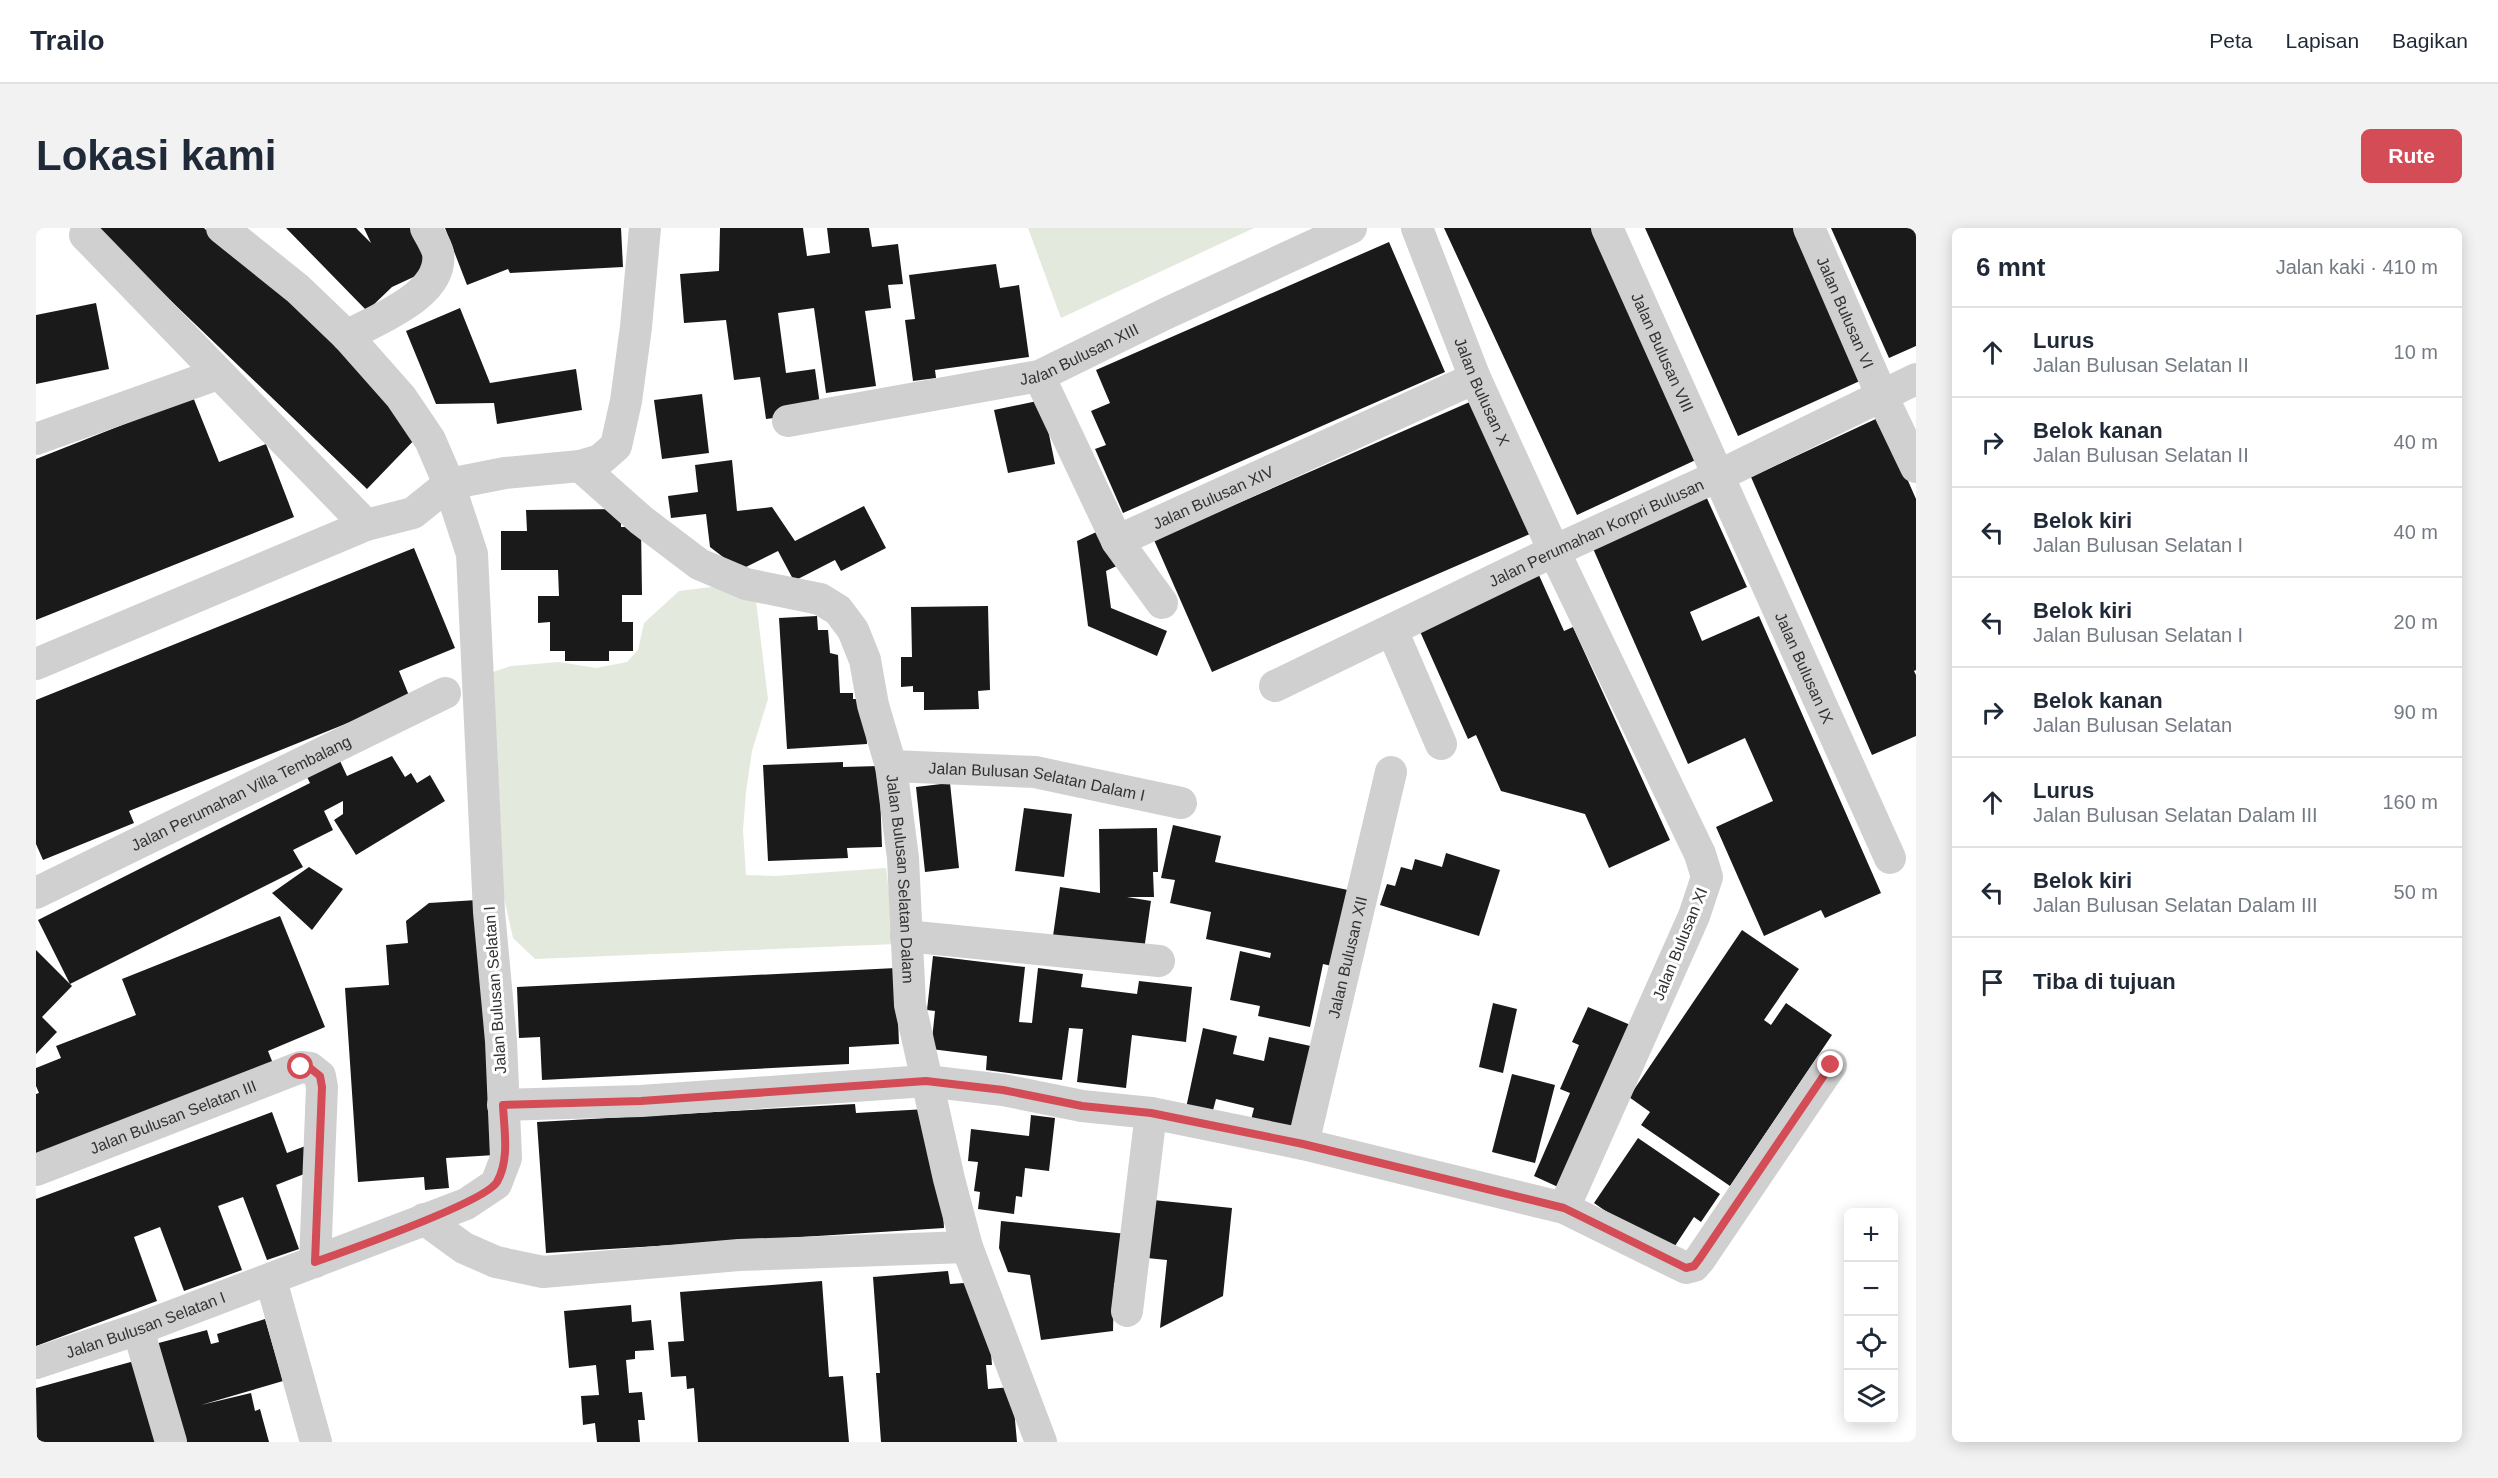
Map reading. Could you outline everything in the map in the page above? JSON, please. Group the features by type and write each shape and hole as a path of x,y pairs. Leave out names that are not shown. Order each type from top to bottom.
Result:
{"street":[{"name":"Jalan Bulusan Selatan I","path":"36,1363 138,1329 271,1280 466,1204 496,1184 506,1158 501,1041 489,912 472,554 449,484 430,440 401,397 347,336 298,289 222,228"},
{"path":"347,336 415,298 428,287 438,271 438,252 426,228"},
{"path":"36,664 366,525 413,513 449,484 505,473 580,466 600,460 616,446 626,400 645,228"},
{"name":"Jalan Bulusan XIII","path":"788,421 1039,376 1165,314 1351,228"},
{"name":"Jalan Bulusan X","path":"1417,228 1475,378 1554,551"},
{"name":"Jalan Bulusan VIII","path":"1607,228 1719,476"},
{"name":"Jalan Bulusan VI","path":"1809,228 1882,396 1916,467"},
{"path":"85,235 366,525"},
{"path":"36,439 218,374"},
{"path":"1039,376 1117,541 1162,603"},
{"name":"Jalan Bulusan XIV","path":"1117,541 1475,378"},
{"name":"Jalan Perumahan Korpri Bulusan","path":"1275,686 1554,551 1719,476 1916,379"},
{"name":"Jalan Bulusan Selatan Dalam","path":"580,466 641,520 699,564 746,584 820,599 838,610 853,630 865,660 873,705 891,766 903,858 910,1005 926,1081 967,1246 1041,1442"},
{"name":"Jalan Bulusan IX","path":"1719,476 1890,858"},
{"name":"Jalan Bulusan XI","path":"1554,551 1700,854 1707,877 1694,916 1564,1208"},
{"path":"1392,630 1441,744"},
{"name":"Jalan Perumahan Villa Tembalang","path":"36,893 445,693"},
{"name":"Jalan Bulusan Selatan Dalam I","path":"891,766 1035,772 1181,803"},
{"name":"Jalan Bulusan XII","path":"1303,1144 1391,772"},
{"path":"906,936 1159,961"},
{"path":"503,1105 641,1101 926,1081 1003,1090 1082,1106 1151,1113 1303,1144 1564,1208 1686,1268 1694,1266 1831,1065"},
{"name":"Jalan Bulusan Selatan III","path":"36,1170 301,1067 310,1068 320,1076 322,1087 315,1262"},
{"path":"1127,1311 1151,1113"},
{"path":"424,1220 464,1248 486,1258 543,1272 739,1255 967,1246"},
{"path":"271,1280 316,1442"},
{"path":"138,1329 171,1442"}],"shaded area":[{"path":"1028,228 1254,228 1061,318"},
{"path":"720,586 756,601 768,699 752,751 746,792 743,830 746,875 776,876 886,868 896,944 535,959 513,938 504,898 493,672 511,666 559,662 596,668 627,662 638,650 644,623 679,591"}],"building":[{"path":"95,228 204,228 206,230 208,228 363,367 420,434 367,489"},
{"path":"286,228 356,228 371,243 364,228 417,228 435,267 392,287 367,311"},
{"path":"445,228 621,228 623,267 510,273 508,269 467,285"},
{"path":"720,228 803,228 807,256 830,253 827,228 869,228 872,247 898,244 903,284 888,285 891,308 865,311 876,386 826,393 814,308 778,313 786,373 815,369 821,412 766,419 760,377 734,380 726,320 684,323 680,274 719,271"},
{"path":"1444,228 1595,228 1700,458 1577,515"},
{"path":"1645,228 1795,228 1862,380 1738,436"},
{"path":"1831,228 1914,228 1916,233 1916,346 1889,358"},
{"path":"1389,242 1445,372 1123,513 1095,449 1106,445 1091,411 1110,403 1096,370"},
{"path":"996,264 1000,288 1019,285 1029,357 935,370 936,378 913,381 905,320 915,319 909,275"},
{"path":"96,303 109,369 36,384 36,315"},
{"path":"460,308 490,383 576,369 582,410 497,424 494,403 436,404 406,331"},
{"path":"702,394 709,453 662,459 654,400"},
{"path":"193,397 219,462 266,444 294,517 36,620 36,459"},
{"path":"1042,400 1055,464 1008,473 994,410"},
{"path":"1472,401 1530,534 1212,672 1154,540"},
{"path":"1880,417 1916,499 1916,670 1914,671 1916,675 1916,736 1872,755 1751,477"},
{"path":"732,460 737,511 772,507 795,541 864,506 886,548 841,571 835,560 794,581 778,551 740,570 710,547 706,514 671,518 668,496 698,492 695,465"},
{"path":"1705,494 1747,587 1690,612 1702,641 1759,616 1881,893 1825,918 1821,910 1764,936 1716,827 1773,801 1745,738 1688,764 1591,544"},
{"path":"621,509 621,527 641,527 642,595 622,595 622,622 633,622 633,651 609,651 609,661 565,661 565,651 550,651 550,622 538,623 538,596 559,596 558,570 501,570 501,531 527,531 526,510"},
{"path":"1105,528 1121,564 1106,571 1111,608 1167,631 1157,656 1088,626 1077,541"},
{"path":"414,548 455,648 399,671 410,698 129,811 134,823 43,860 36,844 36,700"},
{"path":"1538,573 1564,631 1573,627 1670,840 1609,868 1585,814 1501,791 1476,735 1468,739 1418,627"},
{"path":"988,606 990,690 978,691 979,709 924,710 924,692 913,692 913,686 901,687 901,657 912,657 911,607"},
{"path":"817,616 818,630 828,630 830,653 838,655 840,693 853,693 853,699 865,699 867,744 787,749 779,618"},
{"path":"392,756 405,777 411,773 417,783 430,775 445,801 356,855 334,820 343,814 343,801 324,811 333,830 293,850 303,867 70,984 38,920 310,783 307,777 340,761 347,776"},
{"path":"843,762 843,767 879,766 882,847 847,848 848,858 768,861 763,765"},
{"path":"950,783 959,868 925,872 916,787"},
{"path":"1024,808 1072,814 1064,877 1015,871"},
{"path":"1173,825 1221,836 1215,862 1348,890 1332,966 1323,964 1310,1027 1258,1016 1260,1006 1230,1000 1240,951 1270,958 1271,953 1206,939 1211,912 1170,903 1175,880 1161,878"},
{"path":"1157,828 1158,872 1153,872 1154,897 1127,897 1151,901 1144,950 1053,936 1060,887 1100,893 1099,829"},
{"path":"1446,853 1500,870 1479,936 1380,905 1387,884 1395,886 1401,867 1412,870 1415,859 1442,867"},
{"path":"309,867 343,889 312,930 272,893"},
{"path":"477,900 495,1155 446,1158 449,1188 425,1190 424,1177 358,1182 345,988 389,985 386,945 408,943 406,921 429,903"},
{"path":"280,916 325,1027 268,1051 274,1066 36,1161 36,1094 39,1093 36,1086 36,1068 61,1058 56,1046 136,1015 122,979"},
{"path":"1742,930 1799,969 1764,1020 1771,1025 1786,1003 1832,1035 1730,1186 1641,1125 1650,1112 1629,1097"},
{"path":"36,950 72,986 42,1017 57,1032 36,1054"},
{"path":"933,956 1025,967 1019,1022 1032,1023 1038,968 1083,974 1081,987 1137,994 1139,981 1192,987 1186,1042 1132,1035 1126,1088 1077,1082 1083,1029 1069,1028 1062,1080 986,1070 987,1056 931,1049 935,1011 927,1010"},
{"path":"896,968 899,1044 849,1047 849,1064 542,1080 540,1037 519,1038 517,987"},
{"path":"1493,1003 1517,1009 1503,1073 1479,1067"},
{"path":"1588,1007 1640,1029 1569,1192 1534,1176 1570,1093 1560,1089 1579,1045 1572,1042"},
{"path":"1203,1028 1237,1036 1233,1054 1264,1061 1269,1037 1320,1048 1302,1130 1251,1120 1254,1108 1216,1099 1212,1114 1186,1108"},
{"path":"1512,1074 1555,1085 1535,1163 1492,1152"},
{"path":"855,1104 856,1113 927,1109 940,1161 944,1228 546,1253 537,1122"},
{"path":"272,1112 287,1153 308,1145 317,1169 276,1185 299,1249 267,1260 243,1197 218,1206 242,1270 184,1291 160,1227 134,1237 157,1301 36,1346 36,1199"},
{"path":"1031,1115 1055,1118 1049,1171 1025,1168 1022,1197 1016,1196 1014,1214 978,1209 980,1192 974,1191 978,1162 968,1161 971,1129 1029,1136"},
{"path":"1638,1138 1720,1194 1701,1222 1694,1217 1669,1255 1594,1203"},
{"path":"1153,1200 1232,1208 1223,1296 1160,1328 1167,1260 1147,1258"},
{"path":"1001,1221 1127,1234 1121,1284 1114,1283 1113,1331 1041,1340 1030,1275 1008,1272 999,1248"},
{"path":"948,1271 950,1284 978,1282 988,1316 992,1365 986,1365 988,1389 1012,1387 1017,1442 881,1442 876,1373 880,1373 873,1277"},
{"path":"822,1281 829,1377 843,1376 849,1442 698,1442 694,1388 687,1389 686,1376 671,1377 668,1342 684,1341 680,1292"},
{"path":"631,1305 632,1322 651,1320 654,1350 635,1351 635,1359 626,1360 629,1393 642,1392 645,1420 638,1420 640,1442 597,1442 595,1423 583,1425 581,1396 599,1395 596,1365 569,1368 564,1311"},
{"path":"265,1319 283,1381 201,1405 251,1393 255,1411 260,1409 269,1442 183,1442 155,1344 207,1330 211,1344 219,1342 217,1334"},
{"path":"138,1360 160,1442 37,1442 36,1388"}],"route":[{"path":"301,1067 310,1068 320,1076 322,1087 315,1262 466,1204 496,1184 506,1158 503,1105 641,1101 926,1081 1003,1090 1082,1106 1151,1113 1303,1144 1564,1208 1686,1268 1694,1266 1700,1258 1831,1065"}]}
